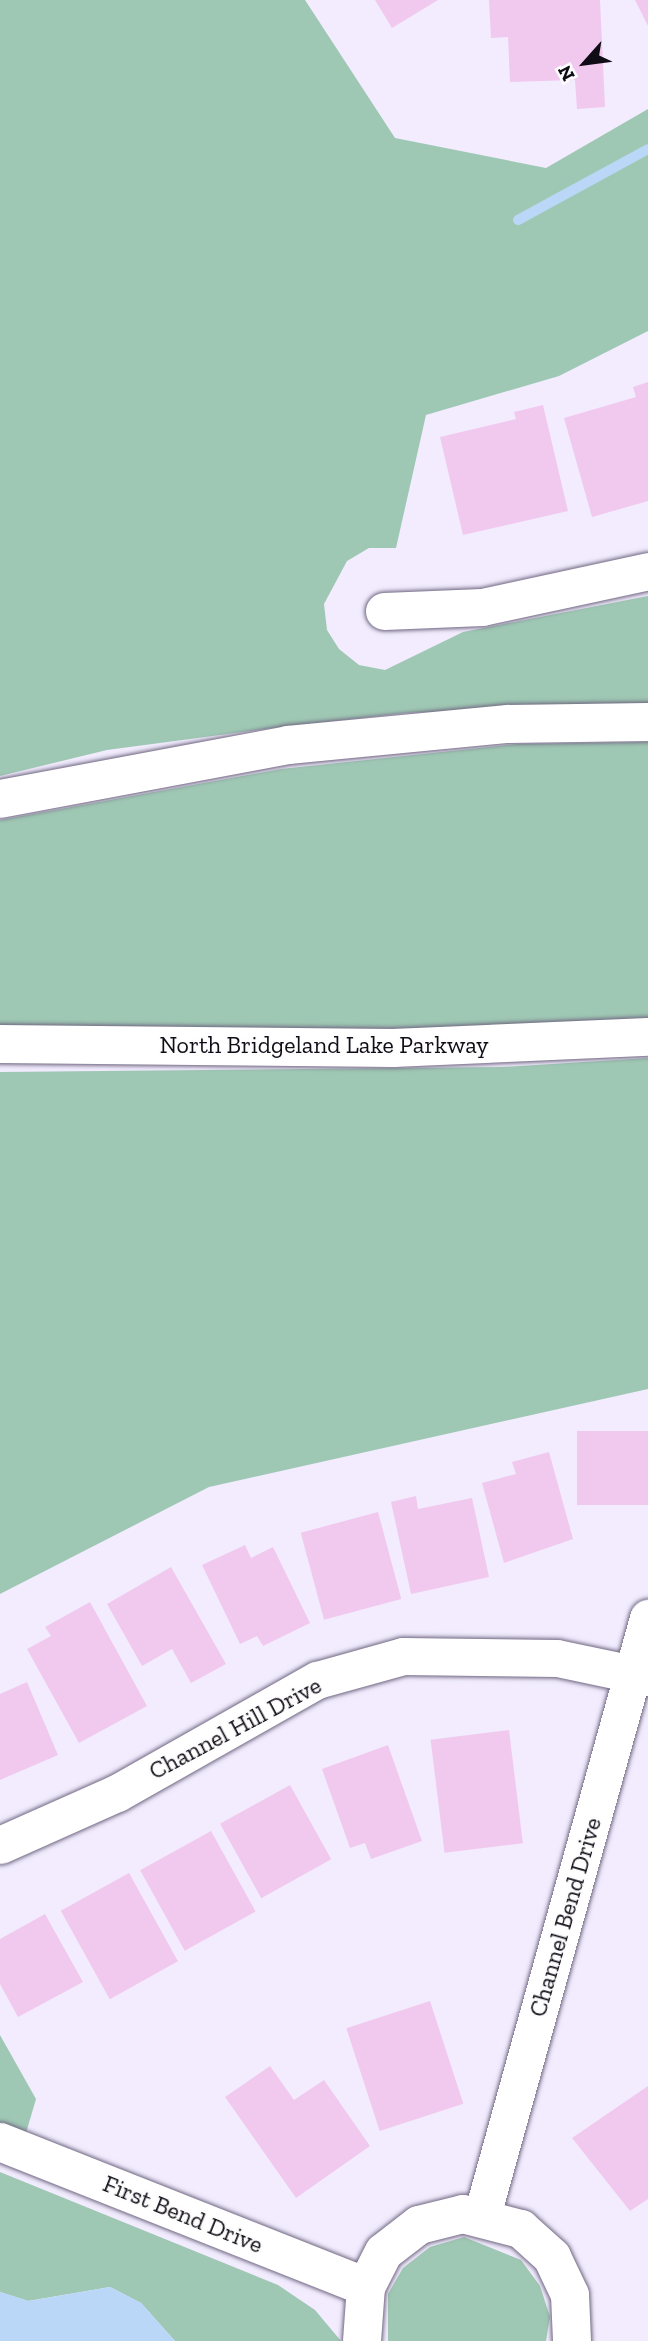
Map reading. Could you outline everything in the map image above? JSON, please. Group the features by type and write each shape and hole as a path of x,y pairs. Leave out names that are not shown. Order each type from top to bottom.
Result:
{"main road":[{"path":"0,799 288,744 509,724 648,722"},
{"name":"North Bridgeland Lake Parkway","path":"0,1044 393,1048 648,1037"},
{"name":"First Bend Drive","path":"0,2142 366,2287"},
{"path":"362,2341 366,2287 384,2252 419,2225 482,2215 521,2229 552,2257 570,2295 572,2341"}],"street":[{"path":"384,611 482,607 648,572"},
{"name":"Channel Bend Drive","path":"482,2215 641,1675 648,1618"},
{"name":"Channel Hill Drive","path":"0,1845 117,1793 276,1700 358,1668 403,1656 492,1653 641,1675"}],"green space":[{"path":"0,0 305,0 395,138 546,168 648,109 648,331 559,376 426,415 396,548 369,548 347,561 324,604 327,630 339,649 359,665 385,670 463,632 648,596 648,703 405,713 107,750 0,776"},
{"path":"648,742 648,1018 552,1026 0,1035 0,820 281,769 517,744"},
{"path":"648,1058 648,1389 209,1487 0,1594 0,1072 502,1067"},
{"path":"0,2035 36,2099 26,2133 0,2123"},
{"path":"0,2172 278,2285 315,2310 341,2341 175,2341 141,2303 110,2287 28,2301 0,2292"},
{"path":"464,2237 521,2260 540,2286 550,2317 546,2341 388,2341 388,2294 403,2268 430,2247"}],"water":[{"path":"110,2287 141,2303 175,2341 0,2341 0,2292 29,2301"}],"building":[{"path":"375,0 438,0 392,28"},
{"path":"489,0 600,0 605,107 577,109 575,80 510,82 508,37 491,38"},
{"path":"635,0 648,0 648,26"},
{"path":"648,382 648,501 592,517 564,418 636,397 633,387"},
{"path":"543,405 568,511 463,535 440,437 516,419 514,412"},
{"path":"577,1431 648,1431 648,1505 577,1505"},
{"path":"549,1452 573,1539 504,1563 482,1483 516,1474 512,1462"},
{"path":"416,1496 418,1509 472,1498 489,1577 411,1594 391,1502"},
{"path":"378,1512 401,1599 324,1620 301,1533"},
{"path":"245,1545 251,1558 273,1547 310,1623 263,1646 257,1636 240,1644 202,1565"},
{"path":"171,1567 226,1664 191,1683 172,1649 142,1666 107,1604"},
{"path":"90,1602 147,1706 79,1743 27,1649 51,1636 45,1627"},
{"path":"27,1682 58,1755 0,1780 0,1694"},
{"path":"509,1730 523,1843 444,1853 431,1740"},
{"path":"388,1745 422,1841 371,1859 365,1843 350,1848 322,1769"},
{"path":"290,1785 331,1859 261,1898 220,1824"},
{"path":"211,1831 256,1911 185,1951 140,1870"},
{"path":"129,1873 178,1961 110,1999 61,1911"},
{"path":"45,1914 83,1982 18,2017 0,1984 0,1939"},
{"path":"430,2001 463,2104 380,2131 346,2028"},
{"path":"270,2066 294,2100 324,2080 370,2146 296,2198 225,2097"},
{"path":"648,2086 648,2199 630,2211 572,2138"}],"waterway":[{"path":"518,220 648,149"}]}
